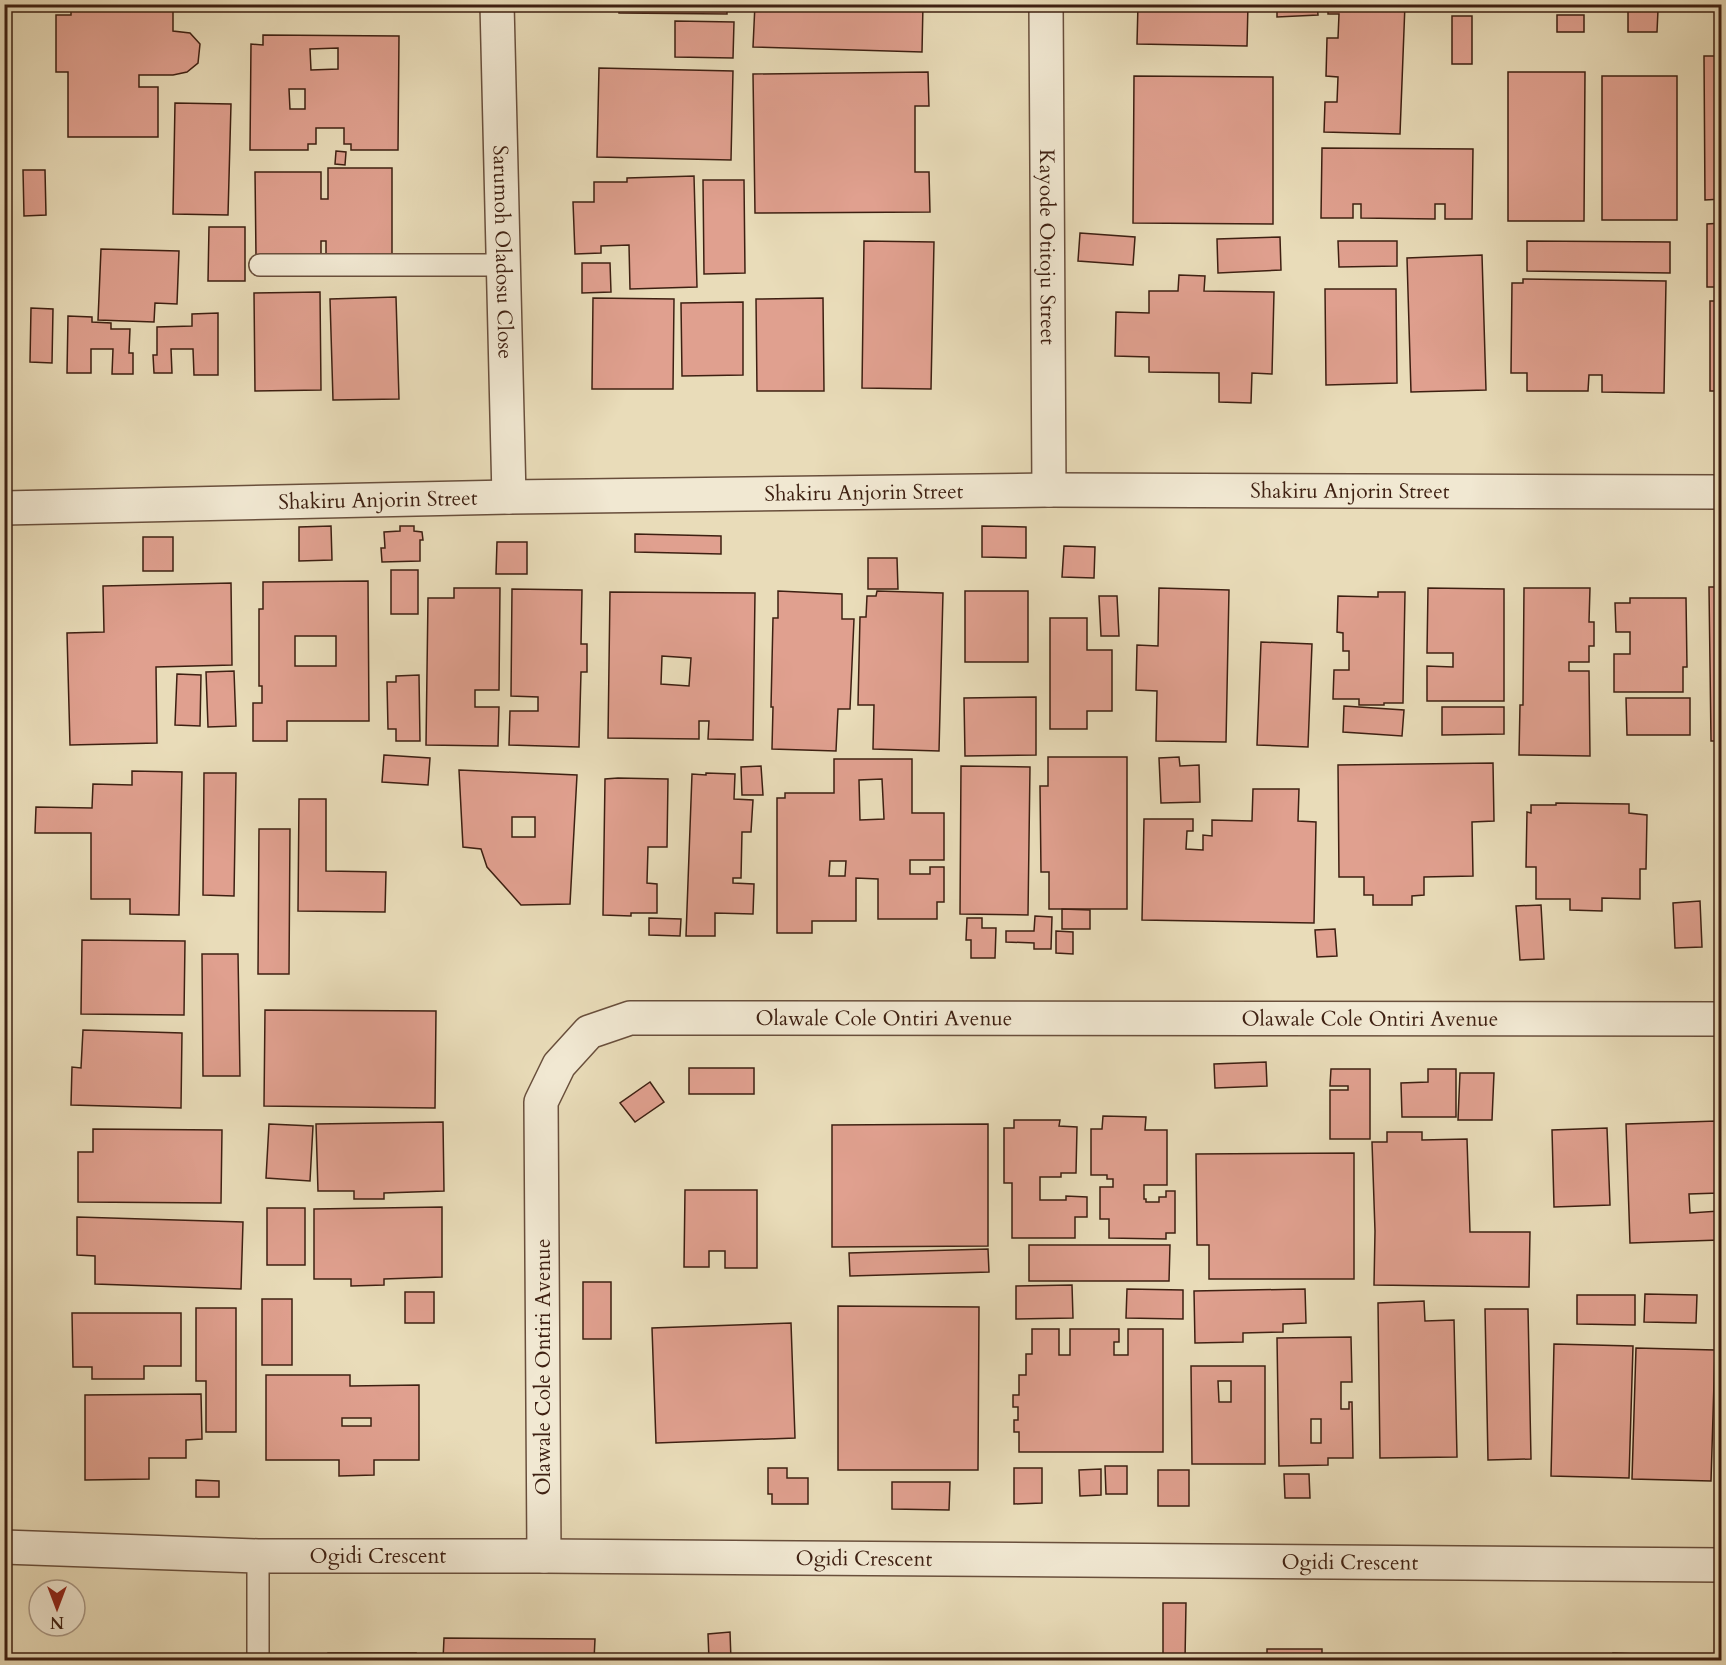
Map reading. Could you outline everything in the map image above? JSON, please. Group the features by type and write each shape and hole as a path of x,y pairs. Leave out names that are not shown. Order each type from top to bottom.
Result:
{"street":[{"name":"Sarumoh Oladosu Close","path":"497,4 509,497"},
{"name":"Kayode Otitoju Street","path":"1046,4 1049,490"},
{"name":"Shakiru Anjorin Street","path":"4,508 509,497 1049,490 1722,492"},
{"name":"Olawale Cole Ontiri Avenue","path":"544,1556 542,1102 559,1065 589,1032 630,1018 1722,1019"},
{"name":"Ogidi Crescent","path":"4,1547 258,1556 1722,1565"}],"lane":[{"path":"260,265 503,265"},
{"path":"258,1556 258,1660"}],"building":[{"path":"71,4 173,4 173,31 190,33 200,44 198,63 187,72 173,75 139,75 139,87 158,87 158,137 68,137 68,72 56,72 56,15 71,15"},
{"path":"619,4 727,4 727,14 619,13"},
{"path":"755,4 923,4 922,52 753,47"},
{"path":"1138,4 1248,4 1247,46 1137,44"},
{"path":"1277,4 1317,4 1318,15 1277,17"},
{"path":"1328,4 1405,4 1400,134 1324,132 1325,102 1337,102 1338,77 1326,76 1327,38 1338,38 1339,14 1328,14"},
{"path":"1628,9 1658,10 1657,32 1628,32"},
{"path":"1557,15 1584,15 1584,32 1557,32"},
{"path":"1452,16 1472,16 1472,64 1452,64"},
{"path":"675,21 734,22 733,58 675,57"},
{"path":"263,35 399,36 398,150 351,150 351,144 344,144 344,128 316,128 316,144 308,144 308,150 250,150 251,44 263,45","holes":["338,48 338,69 311,70 310,49","289,89 305,89 305,109 290,109"]},
{"path":"1704,56 1722,56 1722,199 1705,200"},
{"path":"599,68 733,71 731,160 597,157"},
{"path":"928,72 929,106 915,106 915,172 929,172 930,212 755,213 753,74"},
{"path":"1508,72 1585,72 1584,221 1508,221"},
{"path":"1134,76 1273,77 1273,224 1133,223"},
{"path":"1602,76 1677,76 1677,220 1602,220"},
{"path":"175,103 231,104 228,215 173,214"},
{"path":"1322,148 1473,149 1472,219 1445,219 1445,204 1435,204 1435,219 1361,218 1361,204 1353,204 1353,218 1321,218"},
{"path":"336,151 346,152 345,165 335,164"},
{"path":"328,168 392,168 392,255 326,256 326,241 321,241 321,256 256,256 255,172 321,172 321,199 328,199"},
{"path":"23,170 45,170 46,215 24,216"},
{"path":"694,176 697,287 630,289 629,245 601,246 601,253 575,254 573,202 594,202 594,182 627,182 627,178"},
{"path":"703,180 744,180 745,273 704,274"},
{"path":"1722,223 1722,287 1707,287 1707,224"},
{"path":"209,227 245,227 245,281 208,281"},
{"path":"1080,233 1135,237 1133,265 1078,261"},
{"path":"1280,237 1281,270 1218,273 1217,239"},
{"path":"864,241 934,242 931,389 862,388"},
{"path":"1338,241 1397,241 1397,266 1339,267"},
{"path":"1527,241 1670,242 1670,273 1527,271"},
{"path":"101,249 179,251 177,304 155,303 154,322 98,320"},
{"path":"1482,255 1486,390 1411,392 1407,258"},
{"path":"582,263 610,263 611,292 582,293"},
{"path":"1179,275 1205,276 1204,291 1274,292 1272,374 1252,373 1251,403 1219,402 1219,373 1149,372 1149,357 1115,356 1116,312 1149,313 1149,291 1178,291"},
{"path":"1523,279 1666,281 1664,393 1602,392 1602,375 1589,375 1588,391 1527,391 1527,373 1511,373 1512,283 1523,283"},
{"path":"1325,289 1396,289 1397,383 1326,385"},
{"path":"320,292 321,390 255,391 254,293"},
{"path":"396,297 399,399 333,400 330,299"},
{"path":"593,298 674,299 673,389 592,389"},
{"path":"823,298 824,391 757,391 756,299"},
{"path":"1710,301 1722,301 1722,391 1710,391"},
{"path":"743,302 743,375 682,376 681,303"},
{"path":"31,308 53,309 52,363 30,362"},
{"path":"218,313 218,375 194,375 193,349 171,349 172,373 154,373 153,355 157,355 157,327 192,326 192,314"},
{"path":"68,316 92,317 92,322 111,323 111,329 130,329 129,353 133,353 133,374 112,374 113,349 91,349 91,373 67,373"},
{"path":"331,526 332,560 299,561 299,527"},
{"path":"400,526 414,526 414,531 422,532 420,561 382,562 381,548 385,548 384,532 400,531"},
{"path":"982,526 1026,527 1026,558 982,557"},
{"path":"635,534 721,536 721,554 635,552"},
{"path":"143,537 173,537 173,571 143,571"},
{"path":"497,542 527,542 527,574 496,574"},
{"path":"1064,546 1095,547 1094,578 1062,577"},
{"path":"868,558 897,558 898,589 868,589"},
{"path":"391,570 418,570 418,614 391,614"},
{"path":"368,581 369,721 287,721 287,741 253,741 253,703 262,703 262,686 259,686 259,609 263,609 263,582","holes":["295,636 336,636 336,666 295,666"]},
{"path":"231,583 232,665 156,667 157,743 70,745 67,633 104,632 103,586"},
{"path":"1709,587 1722,587 1722,741 1711,741"},
{"path":"454,588 500,588 499,690 475,690 475,707 499,707 498,746 426,745 428,598 454,598"},
{"path":"1159,588 1229,590 1226,742 1156,741 1157,691 1136,690 1137,645 1158,646"},
{"path":"1428,588 1504,589 1504,701 1427,701 1427,666 1453,667 1453,653 1427,653"},
{"path":"1524,588 1590,588 1589,622 1594,622 1594,646 1589,646 1589,662 1569,662 1569,671 1589,671 1590,756 1519,755 1520,705 1523,705"},
{"path":"512,589 582,590 581,644 587,644 587,672 581,672 579,747 509,745 510,711 538,711 538,697 511,696"},
{"path":"778,591 842,594 842,619 854,619 850,709 838,709 836,751 772,749 773,618 778,618"},
{"path":"877,591 943,593 939,751 873,749 874,705 858,705 860,617 866,617 867,596 876,596"},
{"path":"965,591 1028,591 1028,662 965,662"},
{"path":"610,592 755,593 753,740 708,739 709,721 699,721 699,739 608,738","holes":["662,656 691,658 689,686 661,684"]},
{"path":"1378,592 1405,592 1403,703 1359,705 1359,699 1333,699 1334,670 1349,670 1349,651 1343,651 1343,633 1337,632 1338,596 1378,597"},
{"path":"1099,596 1117,596 1119,636 1101,636"},
{"path":"1630,598 1686,598 1687,667 1683,667 1683,692 1614,692 1614,654 1630,654 1630,632 1616,632 1615,603 1630,603"},
{"path":"1050,618 1087,618 1087,650 1112,650 1112,711 1087,711 1087,729 1050,729"},
{"path":"1261,642 1312,644 1308,747 1257,745"},
{"path":"234,671 236,726 208,727 206,672"},
{"path":"177,674 201,675 200,726 175,725"},
{"path":"419,675 420,741 396,741 396,729 388,729 387,682 396,682 396,676"},
{"path":"1036,697 1036,755 965,756 964,698"},
{"path":"1626,698 1690,698 1690,735 1627,735"},
{"path":"1344,706 1404,710 1402,736 1343,732"},
{"path":"1442,707 1504,707 1504,734 1442,735"},
{"path":"384,755 430,758 428,785 382,782"},
{"path":"1048,757 1127,757 1127,909 1049,909 1049,872 1041,872 1040,786 1048,786"},
{"path":"1179,757 1180,766 1199,765 1200,802 1161,803 1159,758"},
{"path":"834,759 912,759 912,813 944,813 944,860 910,860 910,874 930,874 930,867 944,867 944,902 937,902 937,919 878,919 878,879 856,878 856,921 812,921 812,933 777,933 777,798 785,798 785,793 834,793","holes":["882,779 884,819 860,820 859,780","830,861 846,861 845,876 829,876"]},
{"path":"1493,763 1494,821 1472,822 1473,876 1424,877 1424,895 1412,896 1412,905 1373,905 1373,895 1364,895 1364,877 1339,877 1338,765"},
{"path":"761,766 763,795 742,795 741,767"},
{"path":"961,766 1030,767 1028,915 960,914"},
{"path":"459,770 577,775 570,904 521,905 487,867 481,849 463,847","holes":["512,817 535,817 535,837 512,837"]},
{"path":"132,771 182,772 179,915 130,914 130,899 91,899 91,833 35,833 36,807 92,808 93,784 132,785"},
{"path":"204,773 236,773 234,896 203,895"},
{"path":"706,773 735,774 734,799 753,800 751,832 742,832 741,878 733,878 733,883 754,884 753,914 715,913 715,936 686,936 692,774 706,775"},
{"path":"605,779 668,779 667,847 648,847 647,883 657,884 657,913 631,913 631,916 603,915"},
{"path":"1253,789 1299,789 1298,821 1316,822 1314,923 1142,920 1144,819 1193,819 1193,831 1187,831 1186,849 1203,850 1203,835 1212,836 1212,820 1252,821"},
{"path":"299,799 326,799 326,871 386,872 385,912 298,911"},
{"path":"1556,803 1629,804 1629,813 1647,815 1646,869 1640,869 1640,899 1602,898 1602,911 1570,910 1570,899 1536,899 1536,867 1526,867 1527,812 1531,813 1531,805 1556,805"},
{"path":"259,829 290,829 289,974 258,974"},
{"path":"1700,901 1702,947 1675,948 1673,903"},
{"path":"1541,905 1544,959 1520,960 1516,906"},
{"path":"1062,909 1090,910 1090,929 1062,929"},
{"path":"1035,916 1052,917 1051,949 1034,949 1034,943 1006,942 1006,931 1034,931"},
{"path":"649,918 681,919 680,936 649,935"},
{"path":"967,918 982,918 982,928 996,928 995,958 971,958 971,940 966,940"},
{"path":"1335,929 1337,956 1317,957 1315,930"},
{"path":"1056,931 1073,932 1073,954 1056,953"},
{"path":"82,940 185,941 184,1015 81,1014"},
{"path":"202,954 238,954 240,1076 203,1076"},
{"path":"265,1010 436,1011 435,1108 264,1106"},
{"path":"83,1030 182,1033 181,1108 71,1105 72,1067 81,1068"},
{"path":"1266,1062 1267,1086 1215,1088 1214,1064"},
{"path":"689,1068 754,1068 754,1094 689,1094"},
{"path":"1331,1069 1370,1069 1370,1139 1330,1139 1330,1090 1348,1090 1348,1086 1330,1086"},
{"path":"1428,1069 1456,1069 1456,1117 1402,1117 1401,1083 1428,1082"},
{"path":"1460,1073 1494,1073 1492,1120 1458,1120"},
{"path":"650,1082 664,1102 635,1122 620,1103"},
{"path":"1103,1116 1146,1117 1145,1130 1167,1130 1167,1185 1144,1185 1146,1202 1159,1202 1159,1197 1166,1197 1166,1191 1175,1191 1175,1233 1166,1233 1166,1239 1109,1238 1109,1219 1100,1219 1100,1187 1113,1187 1113,1179 1107,1179 1107,1175 1091,1175 1091,1129 1102,1129"},
{"path":"1014,1120 1060,1120 1059,1126 1077,1127 1076,1173 1061,1173 1061,1177 1040,1177 1040,1200 1066,1200 1066,1196 1087,1197 1087,1217 1075,1217 1075,1238 1012,1238 1012,1183 1004,1183 1004,1128 1014,1128"},
{"path":"1717,1121 1719,1193 1689,1194 1690,1213 1719,1211 1720,1240 1630,1243 1626,1124"},
{"path":"443,1122 444,1191 384,1193 384,1199 354,1199 354,1191 318,1191 316,1124"},
{"path":"269,1124 313,1126 310,1181 266,1178"},
{"path":"988,1124 988,1246 832,1247 832,1125"},
{"path":"1607,1128 1610,1205 1554,1207 1552,1130"},
{"path":"93,1129 222,1130 221,1203 78,1202 78,1152 93,1152"},
{"path":"1387,1132 1422,1132 1422,1140 1467,1139 1470,1232 1530,1232 1529,1287 1374,1285 1372,1142 1387,1142"},
{"path":"1354,1153 1354,1279 1209,1279 1209,1245 1197,1245 1196,1154"},
{"path":"685,1190 757,1190 757,1268 725,1268 725,1251 709,1251 709,1267 684,1267"},
{"path":"442,1207 442,1277 384,1279 384,1285 351,1286 351,1279 314,1279 314,1209"},
{"path":"267,1208 305,1208 305,1265 267,1265"},
{"path":"77,1217 243,1222 241,1289 95,1284 95,1256 77,1255"},
{"path":"1029,1245 1170,1245 1169,1281 1029,1281"},
{"path":"988,1249 989,1272 850,1276 849,1253"},
{"path":"583,1282 611,1282 611,1339 583,1339"},
{"path":"1072,1285 1073,1318 1016,1319 1016,1286"},
{"path":"1127,1289 1183,1290 1183,1319 1126,1318"},
{"path":"1305,1289 1306,1323 1283,1324 1283,1332 1243,1333 1243,1342 1195,1343 1194,1291"},
{"path":"405,1292 434,1292 434,1323 405,1323"},
{"path":"1645,1294 1697,1295 1696,1323 1644,1322"},
{"path":"1577,1295 1635,1295 1635,1325 1577,1324"},
{"path":"262,1299 292,1299 292,1365 262,1365"},
{"path":"1424,1301 1425,1321 1454,1320 1457,1457 1380,1458 1378,1303"},
{"path":"838,1306 979,1307 978,1470 838,1470"},
{"path":"196,1308 236,1308 236,1432 206,1432 206,1381 196,1381"},
{"path":"1485,1309 1528,1309 1531,1459 1488,1460"},
{"path":"72,1313 181,1313 181,1366 144,1366 144,1379 92,1379 92,1367 73,1367"},
{"path":"791,1323 795,1438 656,1443 652,1328"},
{"path":"1032,1329 1059,1329 1059,1355 1070,1355 1070,1329 1119,1329 1119,1342 1114,1342 1114,1355 1128,1355 1128,1329 1163,1329 1163,1452 1019,1452 1019,1432 1014,1432 1014,1420 1018,1420 1018,1407 1013,1407 1013,1395 1019,1395 1019,1375 1026,1375 1026,1354 1032,1354"},
{"path":"1351,1337 1352,1382 1341,1382 1341,1409 1349,1409 1349,1402 1352,1402 1353,1458 1328,1458 1328,1465 1279,1466 1277,1338","holes":["1311,1419 1321,1419 1321,1443 1311,1443"]},
{"path":"1554,1344 1633,1346 1629,1478 1551,1476"},
{"path":"1636,1348 1715,1350 1711,1481 1632,1479"},
{"path":"1191,1366 1265,1366 1265,1464 1192,1464","holes":["1218,1381 1231,1381 1231,1402 1219,1402"]},
{"path":"266,1375 350,1375 350,1386 419,1385 419,1460 374,1460 374,1475 339,1476 339,1460 266,1460","holes":["342,1418 371,1418 371,1426 342,1426"]},
{"path":"201,1394 202,1439 186,1440 186,1458 149,1458 149,1479 85,1480 85,1395"},
{"path":"1105,1466 1127,1466 1127,1494 1106,1494"},
{"path":"768,1468 787,1468 787,1478 808,1478 808,1504 772,1504 772,1494 768,1494"},
{"path":"1014,1468 1042,1468 1042,1503 1014,1504"},
{"path":"1101,1469 1101,1495 1080,1496 1079,1470"},
{"path":"1158,1470 1189,1470 1189,1506 1158,1506"},
{"path":"1284,1474 1309,1474 1310,1498 1285,1498"},
{"path":"196,1480 219,1481 219,1497 196,1497"},
{"path":"892,1482 950,1482 949,1510 892,1509"},
{"path":"1163,1603 1186,1603 1185,1660 1163,1660"},
{"path":"730,1632 731,1660 709,1660 708,1634"},
{"path":"444,1638 595,1639 594,1660 443,1660"},
{"path":"1267,1649 1322,1649 1322,1660 1267,1660"},
{"path":"328,1653 416,1653 416,1660 328,1660"},
{"path":"1613,1653 1636,1654 1635,1660 1613,1660"},
{"path":"892,1654 956,1655 956,1660 892,1660"},
{"path":"1664,1655 1690,1656 1690,1660 1664,1660"},
{"path":"1073,1657 1115,1657 1115,1660 1073,1660"},
{"path":"1050,1659 1050,1660 1011,1660"}]}
